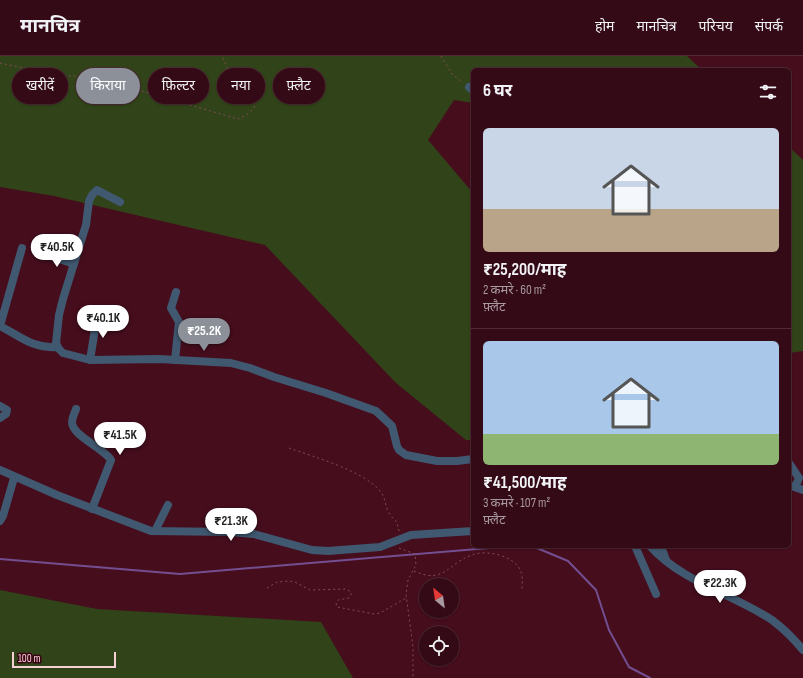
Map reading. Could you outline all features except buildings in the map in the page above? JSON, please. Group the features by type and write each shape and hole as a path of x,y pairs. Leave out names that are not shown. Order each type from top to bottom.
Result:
{"street":[{"path":"57,347 59,315 86,225 89,201 94,192 99,191 120,202"},
{"path":"22,248 0,326 38,346 57,347 63,353 90,360 175,360 231,363 245,366 274,378 326,393 376,411 392,426 399,450 414,458 437,462 471,459"},
{"path":"45,254 74,264"},
{"path":"175,360 179,322 171,308 176,292"},
{"path":"90,360 99,314"},
{"path":"0,406 8,410 6,414 0,418"},
{"path":"76,409 72,421 74,427 111,460 92,509"},
{"path":"791,466 799,478 796,487"},
{"path":"0,470 14,478 144,530 254,534 312,550 328,551 380,547 390,544 400,538 430,533 471,530"},
{"path":"0,521 3,516 14,478"},
{"path":"155,531 168,505"},
{"path":"636,548 656,594"},
{"path":"652,548 666,561 683,573 757,611 773,621 786,631 803,650"},
{"path":"662,548 666,561"}],"path":[{"path":"0,63 61,76 80,76 238,119 253,110 255,100 234,81 222,56"},
{"path":"440,56 452,74 471,89"},
{"path":"290,448 357,474 376,487 384,496 389,514 398,522 400,538"},
{"path":"390,544 415,554 416,565 406,585 406,598 413,647 413,678"},
{"path":"413,570 423,575 436,575 472,554 499,555 513,562 519,568 521,574 522,591"},
{"path":"267,588 274,583 283,581 295,582 310,590 341,588 351,592 351,596 338,600 336,603 338,607 374,614 380,614 406,598"}],"green space":[{"path":"0,56 687,56 700,68 471,68 471,103 454,100 428,140 471,191 471,440 466,440 396,383 265,245 54,196 0,187"},
{"path":"791,149 803,160 803,351 791,353"},
{"path":"0,590 97,609 321,622 353,678 0,678"}],"waterway":[{"path":"0,559 180,574 489,548"},
{"path":"537,548 568,561 596,590 609,630 629,667 650,678"}]}
